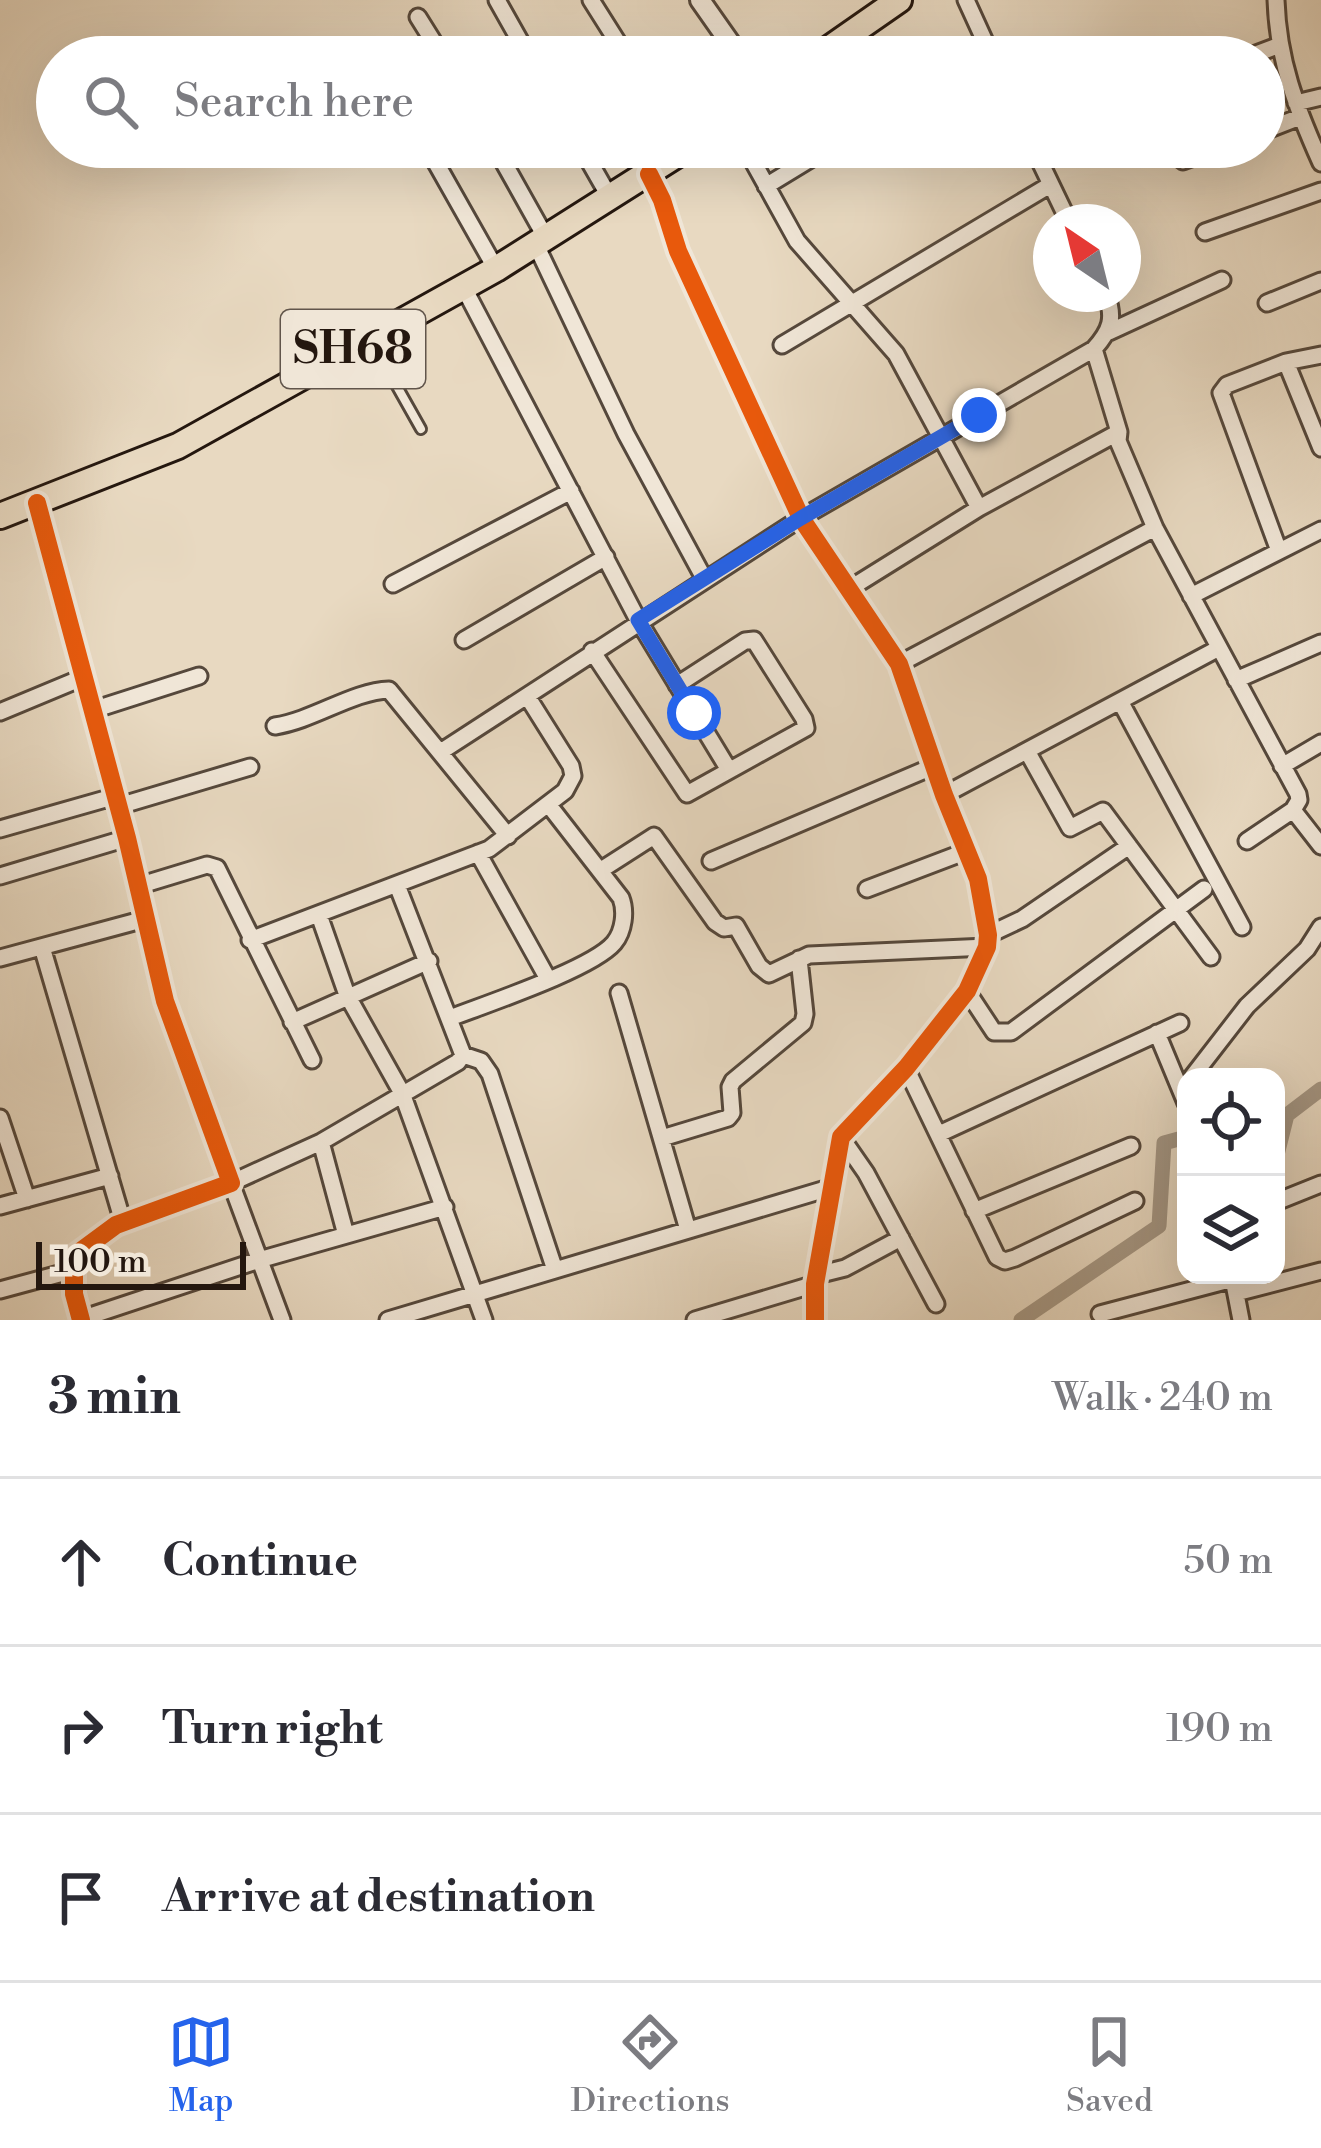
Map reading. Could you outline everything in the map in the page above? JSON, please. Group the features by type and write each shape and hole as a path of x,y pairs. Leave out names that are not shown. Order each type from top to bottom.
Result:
{"main road":[{"path":"847,36 899,0"},
{"name":"SH68","path":"0,516 178,446 464,288 657,168"}],"street":[{"path":"496,0 513,36"},
{"path":"591,0 614,36"},
{"path":"700,0 725,36"},
{"path":"966,0 979,36"},
{"path":"1276,0 1277,36"},
{"path":"418,17 430,36"},
{"path":"1285,70 1321,163"},
{"path":"1285,118 1321,97"},
{"path":"439,168 496,269"},
{"path":"505,168 626,434 705,580"},
{"path":"593,168 609,196"},
{"path":"756,168 797,242 896,354 980,508"},
{"path":"766,186 796,168"},
{"path":"1042,168 1060,204"},
{"path":"649,173 678,251 801,518 899,664 978,879 988,941 967,991 906,1068 841,1137 829,1188 815,1320"},
{"path":"782,345 1050,185"},
{"path":"1205,232 1321,191"},
{"path":"1108,332 1222,280"},
{"path":"1267,303 1321,281"},
{"path":"464,288 638,620 729,770"},
{"path":"442,751 801,518 1094,349 1108,332 1112,312"},
{"path":"1094,349 1118,442 1155,528 1300,800 1293,810 1247,841"},
{"path":"1280,551 1221,393 1227,385 1286,362 1321,355"},
{"path":"1286,362 1321,448"},
{"path":"849,589 980,508 1119,432"},
{"path":"393,584 571,491"},
{"path":"37,503 128,838 178,1047 282,1320"},
{"path":"899,664 1155,528"},
{"path":"1191,596 1321,530"},
{"path":"464,640 606,557"},
{"path":"592,651 688,794 806,728 805,719 754,640 745,641 677,685"},
{"path":"1236,680 1321,643"},
{"path":"944,795 1219,648"},
{"path":"0,712 84,676"},
{"path":"93,710 200,676"},
{"path":"275,726 389,690 508,836"},
{"path":"250,940 478,853 565,791 574,776 572,766 527,696"},
{"path":"1120,701 1242,927"},
{"path":"1282,766 1321,743"},
{"path":"1027,751 1070,828 1103,811 1211,957"},
{"path":"711,861 934,766"},
{"path":"0,829 250,767"},
{"path":"450,1018 600,954 620,935 624,905 548,804"},
{"path":"1293,810 1321,846"},
{"path":"601,870 654,836 715,922 740,930 764,972 775,973 809,955 988,941 1129,846"},
{"path":"0,876 128,838"},
{"path":"866,889 967,851"},
{"path":"478,853 548,979"},
{"path":"138,886 212,865 222,874 312,1060"},
{"path":"397,886 463,1055"},
{"path":"967,991 994,1032 1011,1032 1204,889"},
{"path":"319,916 347,995 402,1093 484,1320"},
{"path":"0,958 145,919"},
{"path":"1201,1068 1247,1006 1307,949 1321,927"},
{"path":"42,947 123,1222"},
{"path":"662,1138 728,1118 733,1081 803,1023 799,958"},
{"path":"292,1022 429,962"},
{"path":"619,992 688,1230"},
{"path":"939,1134 1180,1023"},
{"path":"1157,1033 1177,1072"},
{"path":"445,1208 259,1259 81,1319 74,1294 74,1256 98,1235 321,1142 463,1055"},
{"path":"463,1055 481,1060 490,1074 555,1270"},
{"path":"906,1068 997,1257 1005,1261 1135,1201"},
{"path":"1,1123 27,1199"},
{"path":"841,1137 858,1159 936,1304"},
{"path":"321,1142 346,1235"},
{"path":"974,1210 1131,1146"},
{"path":"0,1206 110,1176"},
{"path":"1285,1198 1321,1184"},
{"path":"388,1320 829,1188"},
{"path":"695,1320 816,1280 901,1238"},
{"path":"0,1290 74,1270"},
{"path":"1285,1276 1321,1271"},
{"path":"1100,1314 1226,1284"},
{"path":"1234,1284 1240,1320"}],"lane":[{"path":"370,339 421,429"}],"waterway":[{"path":"1285,1123 1287,1115 1321,1089"},
{"path":"1021,1320 1159,1226 1164,1143 1177,1139"}],"cycle path":[{"path":"649,174 678,251 801,518 899,664 978,879 988,935 967,991 906,1068 841,1137 815,1284 815,1320"},
{"path":"37,503 127,838 165,1001 231,1183 116,1225 74,1256 74,1294 81,1320"}],"route":[{"path":"694,713 638,620 979,415"}]}
